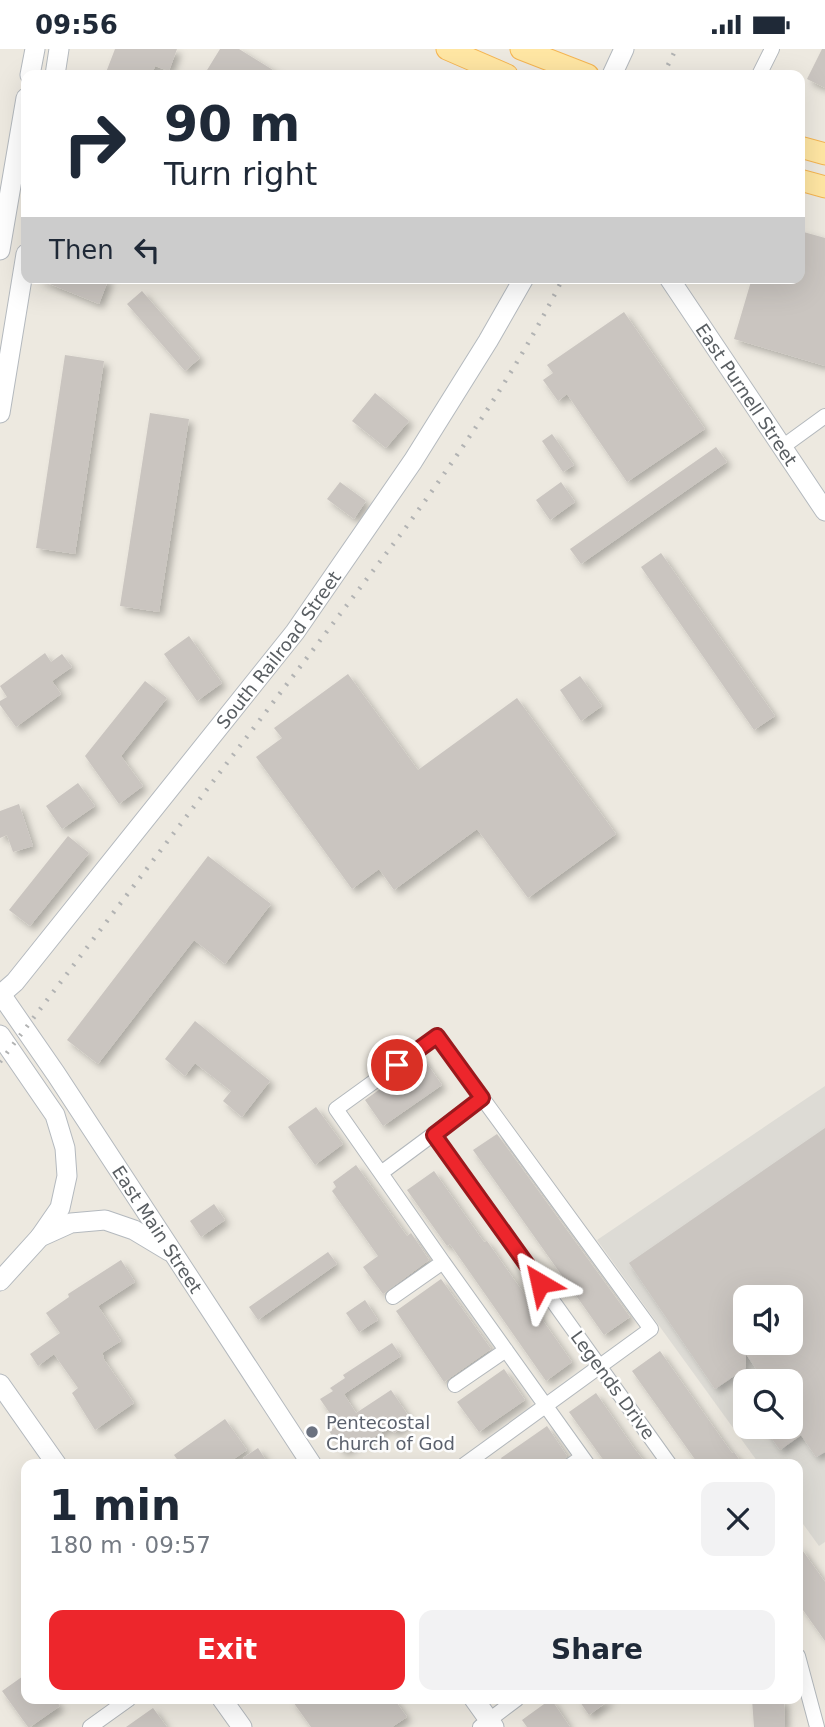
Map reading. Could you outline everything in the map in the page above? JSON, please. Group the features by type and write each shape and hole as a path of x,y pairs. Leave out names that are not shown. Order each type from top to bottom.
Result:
{"main road":[{"path":"31,70 35,49"},
{"path":"56,70 59,49"},
{"path":"447,49 495,70"},
{"path":"521,49 575,70"},
{"path":"614,70 624,49"},
{"path":"805,148 825,154"},
{"path":"0,250 21,151"},
{"path":"805,181 825,187"},
{"path":"0,413 7,334 21,275"},
{"name":"South Railroad Street","path":"0,994 15,982 99,879 295,632 413,461 521,284"},
{"name":"East Purnell Street","path":"673,284 825,511"},
{"name":"East Main Street","path":"0,994 56,1074 308,1459"},
{"path":"0,1035 55,1115 65,1148 67,1176 60,1209 40,1237 0,1281"},
{"path":"40,1237 71,1223 105,1220 134,1230 173,1254"},
{"path":"0,1384 53,1459"},
{"path":"226,1704 242,1727"},
{"path":"477,1704 488,1725"}],"street":[{"path":"762,70 772,49"},
{"path":"781,448 825,416"},
{"path":"472,1459 546,1406 601,1367 651,1329 437,1036 336,1109 546,1406 578,1459"},
{"path":"381,1173 482,1098"},
{"name":"Legends Drive","path":"434,1135 666,1459"},
{"path":"393,1297 443,1262"},
{"path":"455,1385 506,1350"},
{"path":"803,1675 817,1727"},
{"path":"90,1727 122,1704"},
{"path":"488,1725 511,1704"}],"shaded area":[{"path":"825,1086 825,1542 819,1546 803,1524 803,1459 756,1459 741,1439 803,1439 803,1369 733,1369 733,1428 597,1240"}],"building":[{"path":"115,49 177,49 169,70 155,66 154,70 107,70"},
{"path":"220,49 239,49 273,70 207,70"},
{"path":"822,49 825,49 825,88 807,79"},
{"path":"805,232 825,238 825,366 734,339 750,284 805,284"},
{"path":"50,284 107,284 99,304"},
{"path":"142,291 200,358 185,371 127,304"},
{"path":"624,312 705,429 627,482 567,394 558,401 543,380 553,373 547,365"},
{"path":"65,355 104,361 75,554 36,548"},
{"path":"375,393 409,421 386,448 352,421"},
{"path":"150,413 189,419 159,612 120,606"},
{"path":"552,434 574,465 563,472 542,441"},
{"path":"716,447 727,462 581,564 570,549"},
{"path":"340,482 366,501 354,519 327,499"},
{"path":"561,482 575,502 550,520 536,500"},
{"path":"661,553 775,716 754,730 641,567"},
{"path":"189,636 222,683 197,701 164,654"},
{"path":"45,653 51,662 62,654 72,667 52,681 61,694 16,727 0,705 0,701 7,697 0,686"},
{"path":"348,674 418,770 517,698 616,834 528,898 477,829 394,890 379,869 352,889 256,757 282,738 274,728"},
{"path":"580,676 602,706 581,721 560,690"},
{"path":"145,681 167,698 121,756 143,786 119,804 85,756"},
{"path":"78,783 95,806 62,829 46,806"},
{"path":"19,804 33,846 13,852 7,835 0,838 0,811"},
{"path":"68,836 89,853 30,926 9,910"},
{"path":"208,856 271,904 225,964 194,940 98,1064 67,1040"},
{"path":"195,1021 270,1081 242,1117 223,1101 231,1091 195,1063 185,1076 165,1059"},
{"path":"423,1058 442,1085 383,1126 365,1100"},
{"path":"316,1107 343,1144 315,1165 288,1127"},
{"path":"825,1128 825,1452 816,1457 803,1438 803,1369 756,1369 747,1355 803,1355 803,1285 733,1285 733,1355 746,1355 746,1368 733,1369 733,1377 715,1389 629,1263"},
{"path":"497,1134 630,1317 604,1335 473,1150"},
{"path":"356,1165 407,1236 411,1233 429,1260 383,1294 363,1267 378,1256 332,1191 336,1187 333,1182"},
{"path":"434,1171 572,1362 546,1381 450,1244 447,1246 407,1190"},
{"path":"214,1204 225,1220 201,1237 190,1221"},
{"path":"328,1252 337,1264 258,1320 249,1307"},
{"path":"121,1260 135,1282 98,1306 121,1341 102,1353 134,1403 95,1430 72,1393 78,1388 54,1354 38,1366 30,1354 60,1333 46,1313 69,1297 68,1294"},
{"path":"441,1279 491,1349 444,1382 396,1311"},
{"path":"365,1300 378,1320 359,1332 346,1313"},
{"path":"392,1343 401,1356 344,1394 356,1413 391,1390 412,1421 394,1433 389,1427 366,1443 363,1439 343,1452 329,1431 338,1425 320,1399 333,1391 330,1388 345,1378 343,1375"},
{"path":"660,1351 739,1459 695,1459 632,1371"},
{"path":"504,1369 525,1400 479,1432 457,1402"},
{"path":"596,1393 642,1459 603,1459 569,1412"},
{"path":"225,1419 247,1450 234,1459 177,1459 174,1455"},
{"path":"547,1426 567,1456 564,1459 501,1458"},
{"path":"772,1439 795,1439 780,1450"},
{"path":"258,1448 265,1459 244,1459"},
{"path":"803,1551 825,1582 825,1641 803,1610"},
{"path":"21,1678 21,1704 60,1706 28,1727 2,1691"},
{"path":"295,1704 398,1704 407,1717 392,1727 311,1727"},
{"path":"544,1704 554,1704 570,1727 527,1727 522,1720"},
{"path":"581,1704 604,1704 589,1715"},
{"path":"752,1704 784,1704 785,1727 754,1727"},
{"path":"153,1708 167,1727 126,1727"}],"railway":[{"path":"666,70 676,49"},
{"path":"0,1062 426,500 509,376 560,284"}],"place":[{"name":"Pentecostal Church of God","path":"312,1432"}],"route":[{"path":"397,1065 437,1036 482,1098 434,1135 540,1283"}]}
